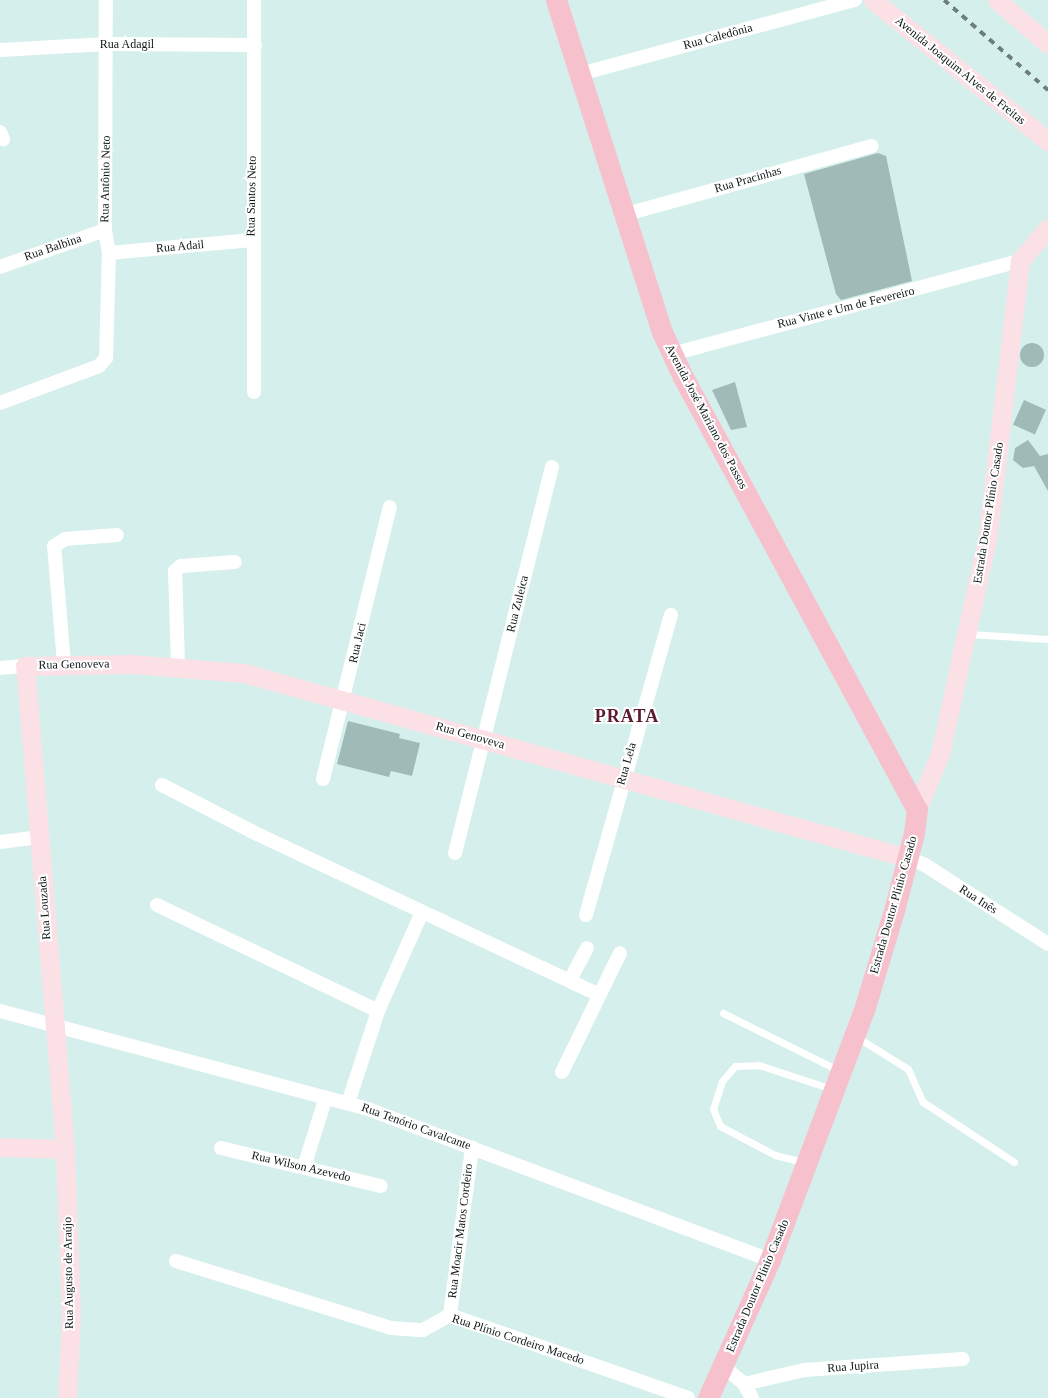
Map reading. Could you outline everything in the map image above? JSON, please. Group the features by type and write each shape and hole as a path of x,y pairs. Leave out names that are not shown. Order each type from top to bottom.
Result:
{"main road":[{"name":"Avenida José Mariano dos Passos","path":"556,0 623,215 672,354 917,809"},
{"name":"Estrada Doutor Plínio Casado","path":"708,1398 770,1260 854,1035 908,858 917,809"}],"street":[{"name":"Rua Antônio Neto","path":"0,403 104,363 108,354 106,313 109,253 105,230 106,0"},
{"name":"Rua Santos Neto","path":"254,0 252,240 254,392"},
{"name":"Rua Caledônia","path":"580,74 855,0"},
{"name":"Avenida Joaquim Alves de Freitas","path":"873,0 1048,141"},
{"path":"998,1 1048,44"},
{"name":"Rua Adagil","path":"0,50 107,44 254,45"},
{"name":"Rua Pracinhas","path":"623,215 872,146"},
{"path":"1020,261 1048,228"},
{"name":"Rua Balbina","path":"0,266 105,230"},
{"name":"Rua Adail","path":"109,253 252,240"},
{"name":"Rua Vinte e Um de Fevereiro","path":"672,354 1020,261"},
{"name":"Estrada Doutor Plínio Casado","path":"917,809 940,754 988,533 999,456 1020,261"},
{"name":"Rua Zuleica","path":"455,853 552,467"},
{"name":"Rua Jaci","path":"323,779 390,507"},
{"path":"64,664 54,546 65,539 117,535"},
{"path":"178,666 175,571 181,566 235,562"},
{"name":"Rua Lela","path":"586,914 622,778 671,615"},
{"name":"Rua Genoveva","path":"24,666 64,664 178,666 244,673 908,858"},
{"path":"0,668 24,666"},
{"name":"Rua Louzada","path":"24,666 65,1149"},
{"path":"162,785 422,912 599,995"},
{"path":"0,842 40,837"},
{"name":"Rua Inês","path":"908,858 925,865 1048,944"},
{"path":"157,905 378,1011"},
{"path":"348,1103 378,1011 422,912"},
{"path":"570,980 587,948"},
{"path":"562,1072 620,953"},
{"name":"Rua Tenório Cavalcante","path":"0,1011 348,1103 472,1147 770,1260"},
{"path":"304,1167 326,1096"},
{"path":"0,1147 65,1149"},
{"name":"Rua Moacir Matos Cordeiro","path":"450,1315 472,1147"},
{"name":"Rua Wilson Azevedo","path":"221,1148 381,1186"},
{"name":"Rua Augusto de Araújo","path":"65,1149 71,1315 67,1398"},
{"name":"Rua Plínio Cordeiro Macedo","path":"176,1261 391,1328 422,1330 450,1315 688,1398"},
{"name":"Rua Jupira","path":"744,1384 804,1370 963,1360"},
{"path":"724,1366 744,1384 752,1398"}],"lane":[{"path":"967,634 1048,639"},
{"path":"723,1012 838,1080"},
{"path":"854,1035 908,1070 923,1102 1014,1162"},
{"path":"807,1163 775,1155 720,1126 713,1109 722,1081 735,1066 759,1066 838,1080"}],"building":[{"path":"878,153 886,156 912,281 841,300 836,294 804,174"},
{"path":"1027,343 1037,343 1044,350 1044,360 1037,367 1027,367 1020,360 1020,350"},
{"path":"735,382 747,427 731,430 712,390"},
{"path":"1024,400 1046,410 1035,434 1013,425"},
{"path":"1028,440 1040,456 1048,454 1048,491 1034,466 1023,468 1013,460 1015,448"},
{"path":"348,721 400,734 399,738 420,743 412,776 391,771 389,777 337,764"}],"railway":[{"path":"944,0 1048,90"}],"district":[{"name":"PRATA","path":"627,716"}]}
